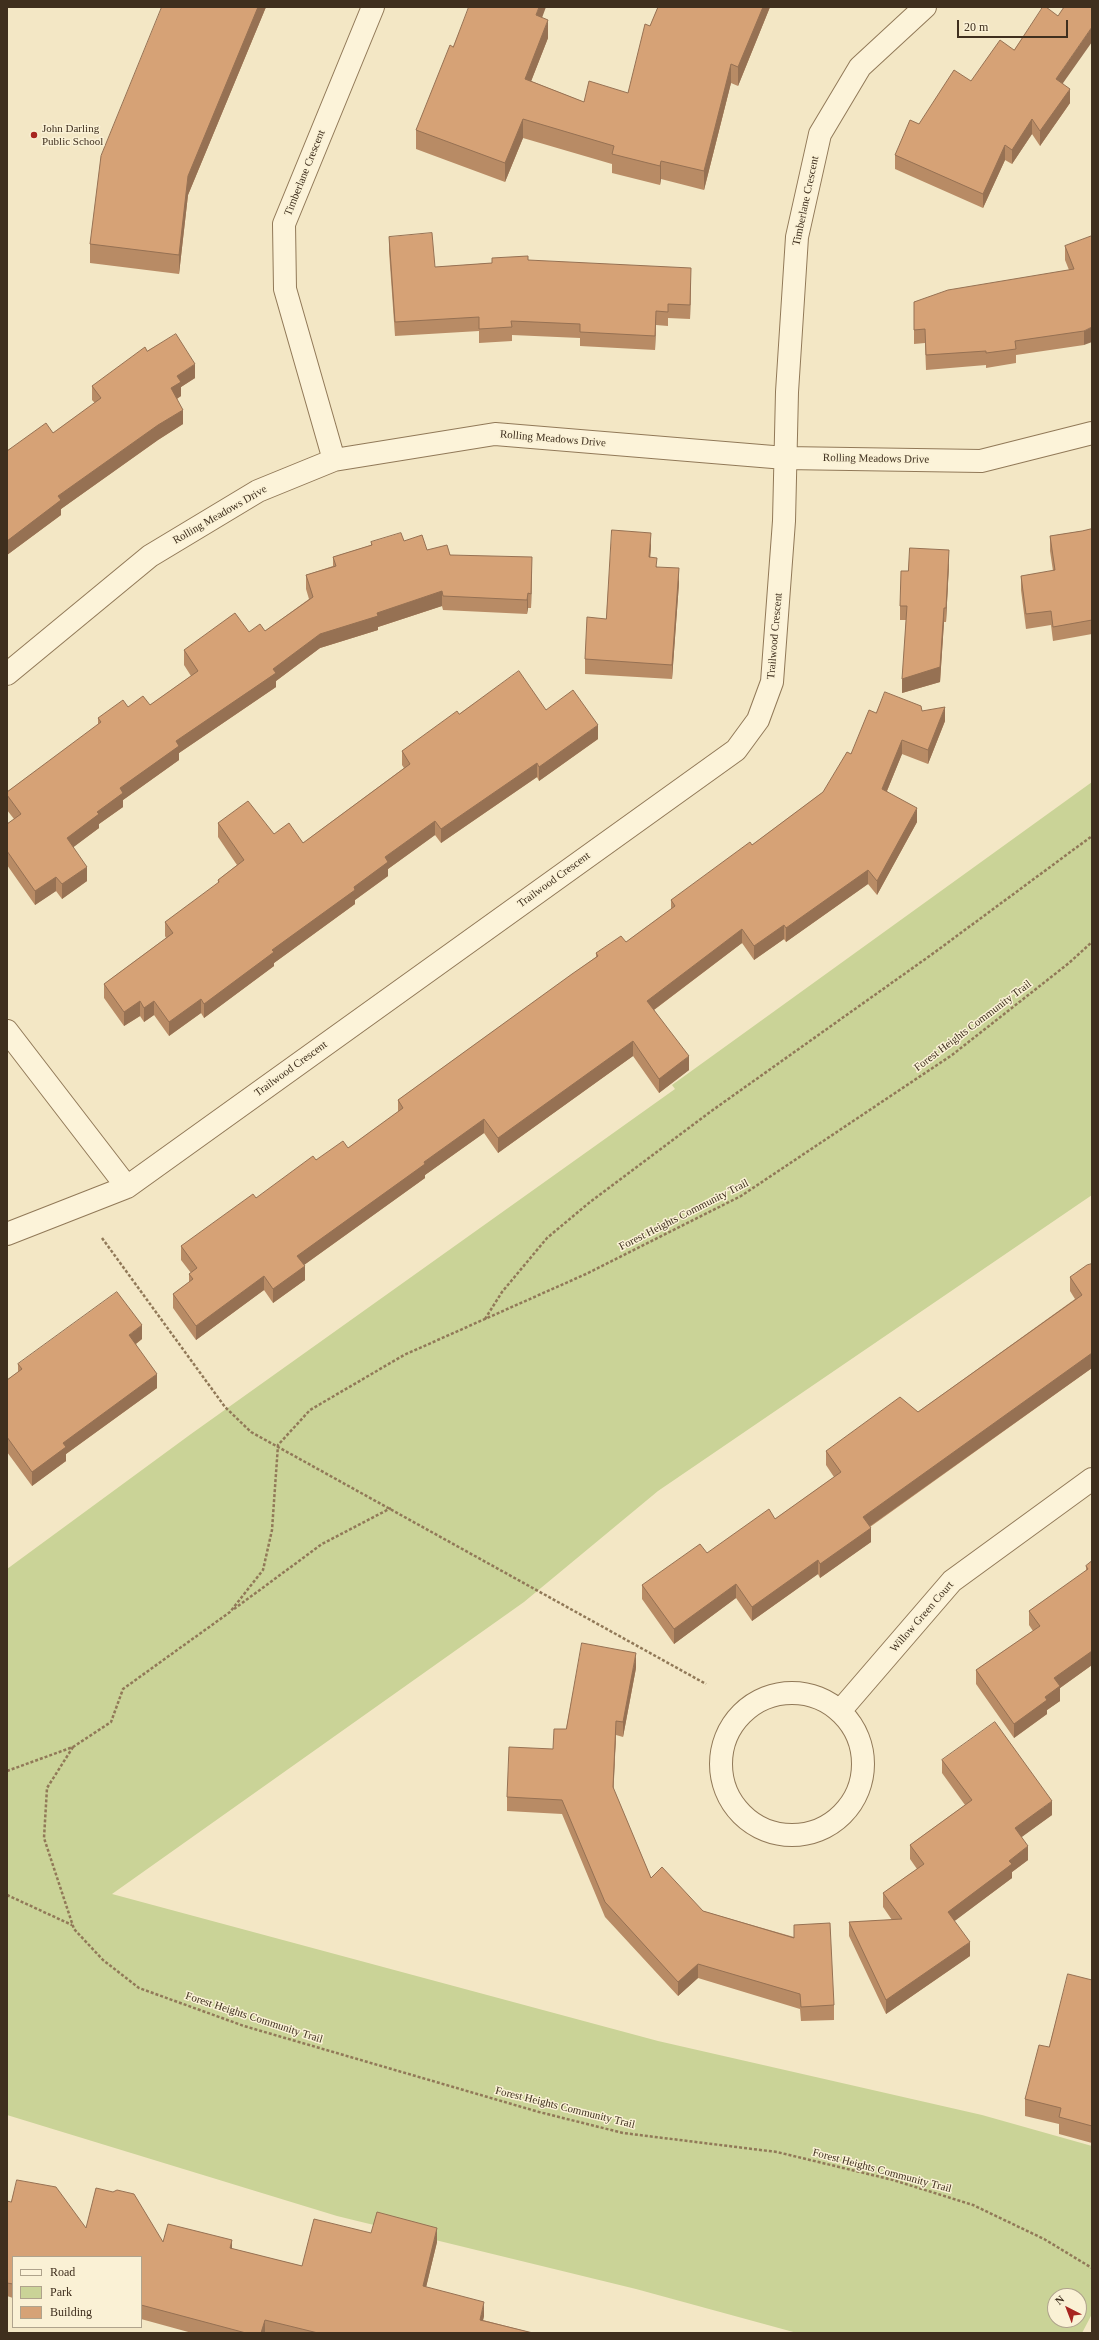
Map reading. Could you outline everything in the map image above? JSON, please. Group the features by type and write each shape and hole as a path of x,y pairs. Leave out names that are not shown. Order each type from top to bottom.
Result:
{"street":[{"name":"Timberlane Crescent","path":"334,460 285,289 284,224 373,7"},
{"name":"Timberlane Crescent","path":"785,458 787,392 797,237 820,134 860,67 925,7"},
{"name":"Rolling Meadows Drive","path":"7,674 150,556 258,491 334,460 495,434 785,458 981,461 1092,433"},
{"name":"Trailwood Crescent","path":"7,1234 127,1187 736,750 758,720 772,682 784,521 785,458"},
{"path":"7,1031 127,1187"},
{"name":"Willow Green Court","path":"840,1711 952,1581 1092,1479"},
{"path":"779,1694 813,1696 840,1711 855,1730 863,1754 859,1789 853,1802 836,1820 809,1834 782,1835 763,1830 742,1816 732,1804 722,1782 721,1751 727,1733 742,1713 756,1702 779,1694"}],"path":[{"path":"485,1319 502,1292 547,1238 590,1202 710,1112 931,955 1092,836"},
{"name":"Forest Heights Community Trail","path":"278,1445 310,1410 404,1355 586,1274 741,1196 952,1055 1070,963 1092,942"},
{"path":"102,1238 225,1407 251,1432 278,1445 706,1684"},
{"path":"230,1612 263,1570 272,1530 278,1445"},
{"path":"7,1771 73,1747 111,1722 123,1689 322,1544 391,1508"},
{"name":"Forest Heights Community Trail","path":"73,1747 46,1788 44,1838 74,1929 103,1960 139,1988 244,2026 539,2112 615,2131 777,2152 893,2180 973,2205 1044,2239 1092,2268"},
{"path":"7,1895 72,1925"}],"green space":[{"path":"1092,782 1092,1195 658,1491 524,1602 112,1894 658,2041 982,2115 1092,2146 1092,2314 1087,2324 1087,2288 1047,2288 1047,2328 1085,2328 1082,2333 797,2333 636,2289 337,2216 7,2115 7,1569 191,1434 675,1089 672,1085"}],"building":[{"path":"162,7 258,7 188,176 179,255 90,244 101,156"},
{"path":"469,7 539,7 536,15 548,20 525,79 584,102 589,81 628,93 645,24 650,26 658,7 763,7 738,67 731,64 704,171 661,161 660,166 612,154 614,146 523,119 505,163 416,130 450,45 453,47"},
{"path":"1043,7 1046,7 1058,16 1064,7 1092,7 1092,27 1056,79 1070,89 1040,131 1032,119 1012,150 1005,145 983,194 895,155 910,120 919,124 954,70 971,81 1000,40 1014,50"},
{"path":"432,233 435,267 492,263 492,258 528,256 528,260 691,268 690,305 668,304 668,312 656,311 655,336 580,332 580,324 511,321 512,327 479,329 479,317 395,322 389,237"},
{"path":"1092,236 1092,327 1084,331 1015,341 1016,349 986,353 986,351 926,355 925,329 914,330 914,302 948,290 1074,269 1065,246"},
{"path":"176,334 195,364 177,376 181,382 171,388 183,410 158,425 58,496 61,500 7,541 7,451 46,423 53,433 101,398 92,386 145,347 147,351"},
{"path":"1092,529 1092,620 1053,627 1051,611 1026,614 1021,576 1055,570 1050,536"},
{"path":"612,530 651,533 649,557 657,558 656,567 679,568 672,665 585,659 587,617 606,619"},
{"path":"401,533 404,541 422,535 427,550 447,545 450,555 532,557 531,594 528,593 527,600 443,596 442,591 377,613 378,616 320,634 273,669 276,673 176,741 179,746 120,788 123,793 97,812 99,814 67,838 87,867 62,884 56,877 35,891 7,851 7,824 21,814 7,795 7,792 101,722 98,718 123,700 128,707 143,696 150,705 198,671 184,650 235,613 249,632 260,624 265,631 313,597 306,575 336,566 333,557 372,545 371,542"},
{"path":"910,548 949,550 946,608 944,608 940,667 902,679 907,606 900,606 901,571 908,571"},
{"path":"519,671 546,710 573,690 598,725 539,767 537,763 441,829 435,821 385,857 388,862 354,887 355,890 272,950 274,952 204,1004 201,999 169,1022 154,1001 144,1008 140,1001 124,1012 104,984 173,933 165,922 219,882 218,880 244,860 218,823 248,801 274,834 289,823 303,843 410,764 402,751 457,711 459,714"},
{"path":"885,692 921,706 922,711 945,707 928,750 902,740 882,789 917,808 877,881 868,870 786,928 784,925 754,946 742,929 647,1001 689,1056 659,1079 633,1041 498,1138 484,1119 424,1162 425,1164 297,1256 305,1266 273,1289 264,1276 196,1326 173,1294 193,1279 189,1274 197,1268 181,1246 253,1194 256,1198 313,1156 316,1160 343,1141 348,1148 403,1108 398,1100 598,956 596,953 621,936 626,942 675,906 671,900 750,842 752,845 823,792 847,752 851,754 869,710 876,713"},
{"path":"1092,1264 1092,1353 863,1517 871,1528 820,1564 818,1560 752,1607 736,1584 674,1629 642,1585 700,1544 707,1553 769,1509 775,1519 841,1472 826,1451 900,1397 918,1412 1082,1295 1070,1277 1087,1265"},
{"path":"117,1292 142,1325 129,1335 157,1374 63,1443 66,1447 32,1472 7,1437 7,1380 22,1369 18,1364"},
{"path":"1092,1561 1092,1651 1054,1678 1060,1686 1045,1697 1047,1700 1014,1724 976,1670 1040,1626 1029,1611 1088,1569 1086,1566"},
{"path":"582,1643 636,1653 623,1722 616,1721 613,1787 651,1878 662,1867 703,1911 794,1938 794,1925 830,1923 834,2005 801,2007 800,1994 698,1964 678,1982 605,1902 562,1800 507,1797 509,1747 553,1749 554,1729 566,1729"},
{"path":"995,1722 1052,1801 1015,1828 1028,1846 1009,1861 1012,1864 948,1912 970,1942 886,2000 849,1922 902,1919 883,1893 924,1864 910,1845 972,1800 942,1760"},
{"path":"1068,1974 1092,1980 1092,2126 1059,2117 1061,2108 1025,2099 1039,2045 1049,2047"},
{"path":"17,2180 56,2187 86,2228 96,2188 113,2192 117,2190 134,2194 163,2242 168,2224 232,2240 230,2248 302,2266 314,2219 371,2233 377,2212 437,2228 423,2286 484,2302 480,2320 533,2333 318,2333 265,2320 261,2333 246,2333 142,2305 142,2256 12,2256 12,2284 7,2283 7,2201 11,2202"}],"place":[{"name":"John Darling Public School","path":"34,135"}]}
